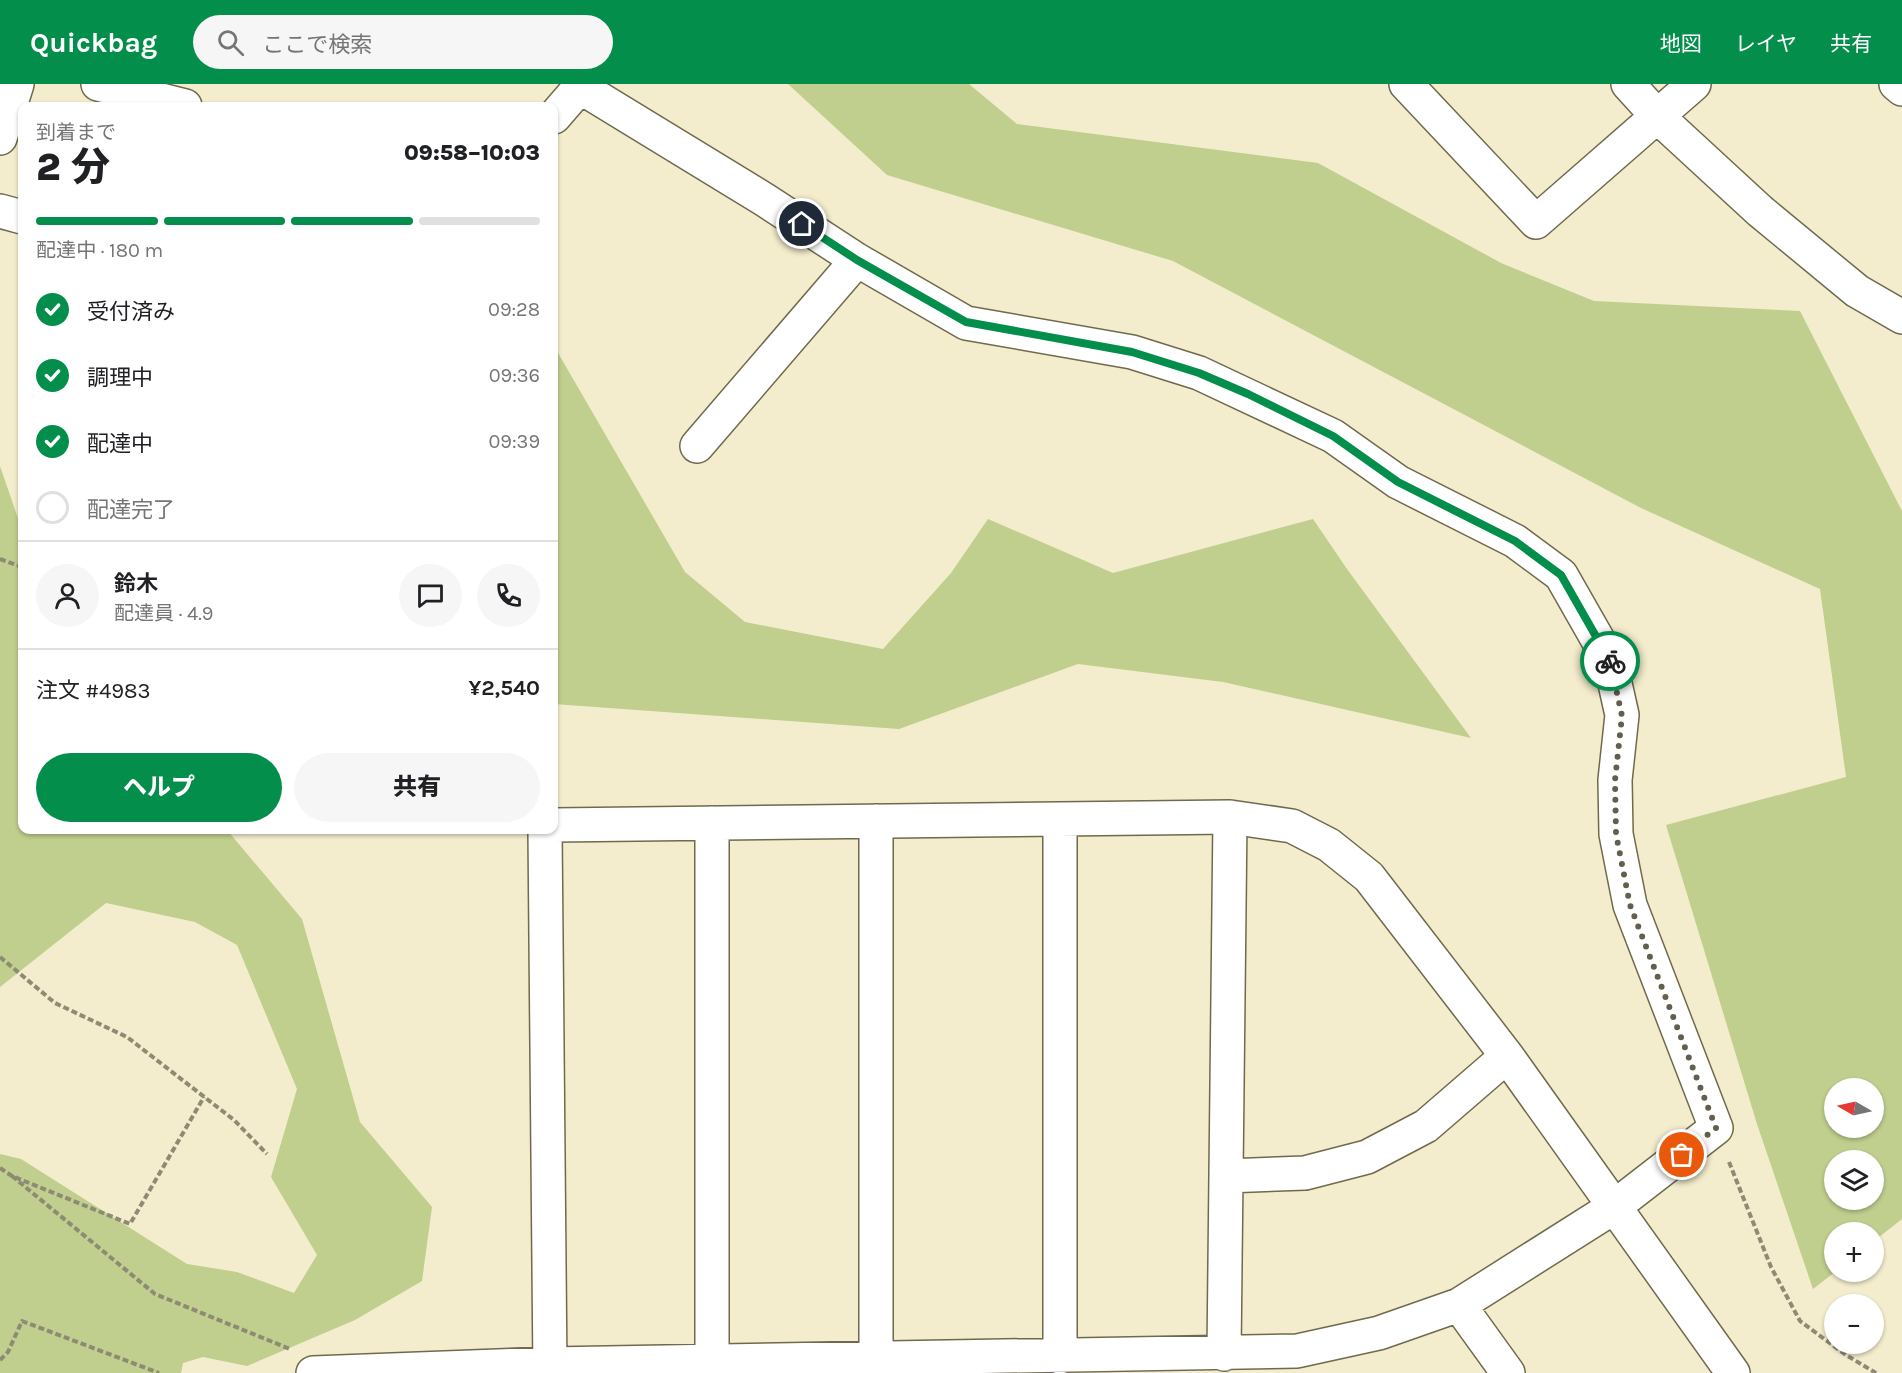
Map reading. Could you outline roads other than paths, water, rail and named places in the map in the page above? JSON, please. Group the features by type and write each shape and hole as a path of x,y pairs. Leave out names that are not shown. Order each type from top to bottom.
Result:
{"street":[{"path":"0,138 17,84"},
{"path":"98,84 169,102"},
{"path":"1406,84 1536,222 1694,84"},
{"path":"1628,84 1658,117 1760,211 1848,284 1902,317"},
{"path":"1896,84 1902,88"},
{"path":"315,1372 876,1366 1060,1357 1297,1351 1379,1333 1459,1305 1614,1207 1716,1128 1630,905 1616,834 1615,780 1622,716 1610,661 1561,575 1515,541 1398,482 1333,436 1248,394 1199,373 1132,352 966,322 857,260 765,200 580,87 558,112"},
{"path":"0,211 18,216"},
{"path":"697,446 857,260"},
{"path":"1224,1354 1230,818"},
{"path":"558,825 1230,818 1292,826 1329,845 1369,877 1507,1056 1733,1373"},
{"path":"1060,819 1060,1357"},
{"path":"876,821 876,1366"},
{"path":"712,823 712,1367"},
{"path":"545,834 550,1368"},
{"path":"1226,1176 1305,1173 1367,1156 1426,1126 1507,1056"},
{"path":"1459,1305 1508,1373"}]}
